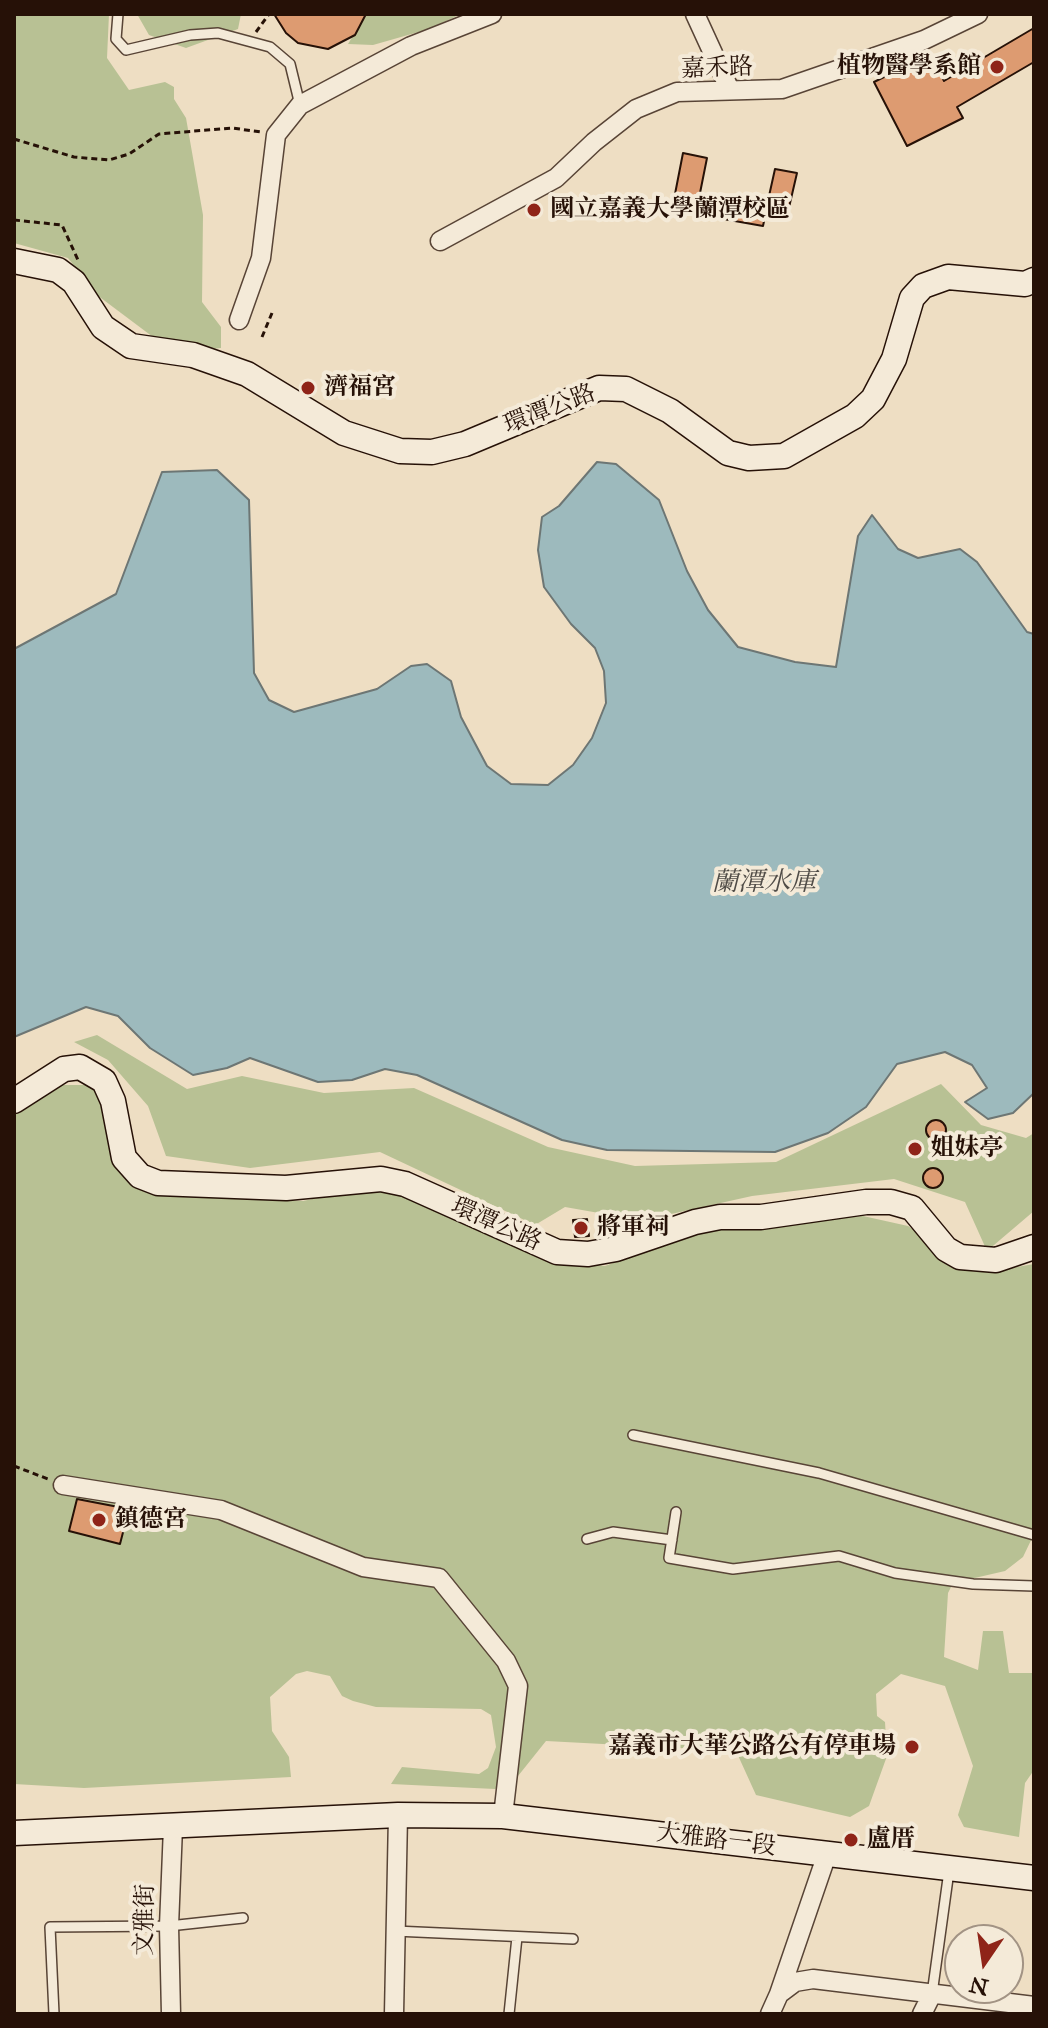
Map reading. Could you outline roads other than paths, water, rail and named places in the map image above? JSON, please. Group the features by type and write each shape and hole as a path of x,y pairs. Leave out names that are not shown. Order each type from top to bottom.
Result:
{"street":[{"path":"239,320 261,258 276,135 300,105 411,46 492,14"},
{"path":"695,14 729,88"},
{"name":"嘉禾路","path":"440,241 556,178 636,109 677,92 729,88 754,92 782,89 924,40 978,14"},
{"name":"環潭公路","path":"14,261 58,270 74,282 103,327 131,346 193,355 247,374 344,433 400,451 432,452 465,444 599,388 626,389 670,411 728,453 758,458 794,451 855,416 873,399 894,359 912,298 923,286 948,277 1025,284 1034,280"},
{"name":"環潭公路","path":"14,1101 64,1069 80,1067 104,1081 113,1101 124,1158 140,1176 158,1183 286,1188 381,1179 405,1184 557,1252 588,1254 616,1249 695,1222 720,1217 761,1217 866,1202 891,1202 912,1208 946,1249 960,1257 996,1260 1034,1247"},
{"path":"63,1485 221,1510 363,1567 439,1578 506,1661 518,1686 503,1816"},
{"path":"394,2014 398,1815"},
{"name":"大雅路一段","path":"14,1833 398,1815 503,1816 1034,1878"},
{"name":"文雅街","path":"171,2014 169,1926 173,1827"},
{"path":"770,2014 827,1854"},
{"path":"779,1994 795,1982 813,1979 1034,2006"},
{"path":"922,2014 932,1994"}],"lane":[{"path":"118,14 116,39 126,50 190,35 218,33 270,47 290,64 300,105"},
{"path":"633,1435 819,1473 1034,1535"},
{"path":"676,1512 669,1558 733,1569 839,1556 895,1573 973,1584 1034,1586"},
{"path":"587,1539 613,1532 672,1540"},
{"path":"932,1994 950,1868"},
{"path":"54,2014 50,1927 169,1926 243,1918"},
{"path":"395,1931 573,1939"},
{"path":"509,2014 517,1937"}],"water":[{"name":"蘭潭水庫","path":"597,462 616,464 659,500 687,571 708,610 738,647 795,662 836,667 858,536 872,515 898,549 918,558 960,549 977,562 1027,632 1034,634 1034,1093 1013,1113 988,1119 965,1102 987,1088 972,1065 945,1052 897,1064 866,1107 828,1133 775,1152 607,1150 562,1140 417,1075 385,1069 352,1080 318,1082 250,1058 227,1068 193,1075 150,1048 118,1016 86,1007 14,1037 14,649 116,594 162,472 217,470 249,500 254,673 269,700 294,712 377,689 411,666 427,664 451,681 461,717 487,766 511,784 548,785 573,765 592,738 606,703 604,671 595,648 571,624 544,587 538,550 542,517 559,506"}],"place":[{"name":"植物醫學系館","path":"997,67"},
{"name":"國立嘉義大學蘭潭校區","path":"534,210"},
{"name":"濟福宮","path":"308,388"},
{"name":"姐妹亭","path":"915,1149"},
{"name":"將軍祠","path":"581,1228"},
{"name":"鎮德宮","path":"99,1520"},
{"name":"嘉義市大華公路公有停車場","path":"912,1747"},
{"name":"盧厝","path":"851,1840"}]}
